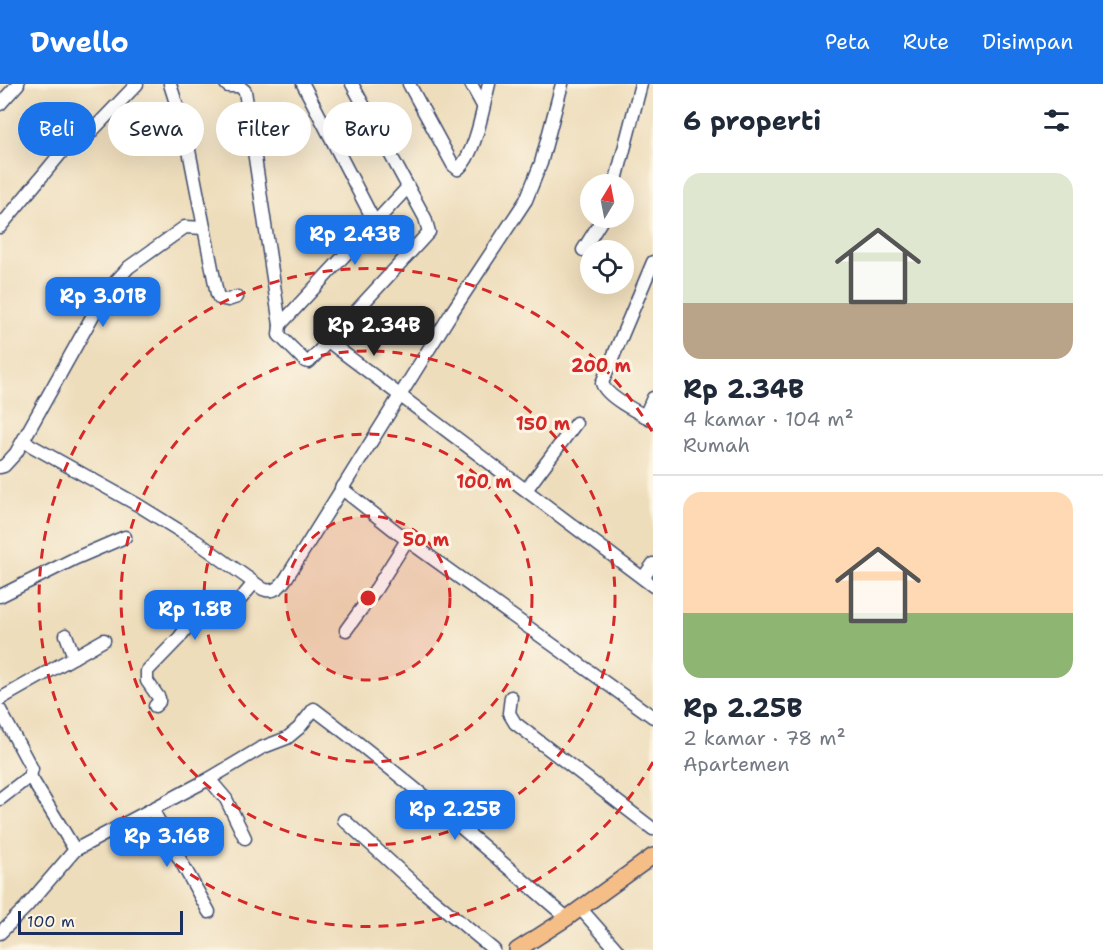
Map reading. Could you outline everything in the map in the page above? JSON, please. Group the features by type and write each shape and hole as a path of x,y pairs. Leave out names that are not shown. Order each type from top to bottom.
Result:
{"main road":[{"path":"517,950 574,913 653,856"}],"street":[{"path":"0,104 18,84"},
{"path":"0,227 61,153 89,134 137,84"},
{"path":"170,84 186,135 218,297 228,300 237,297"},
{"path":"225,84 239,86 245,91 280,337 308,362 428,235 429,225 352,84"},
{"path":"303,84 375,223"},
{"path":"409,84 457,169 461,167 474,142 489,84"},
{"path":"471,84 483,106"},
{"path":"23,441 138,505 196,541 254,583 270,591 278,588 531,191 541,163 562,84"},
{"path":"618,174 642,84 653,87"},
{"path":"280,325 408,187"},
{"path":"0,468 10,460 23,441 102,299 117,280 129,267 185,227 204,228"},
{"path":"653,262 602,380 604,388 610,393 649,418 653,398"},
{"path":"329,342 648,582 653,564"},
{"path":"526,490 576,423"},
{"path":"341,488 406,540 653,717"},
{"path":"0,596 76,558 125,537"},
{"path":"346,630 376,589 406,540"},
{"path":"155,706 159,699 146,680 147,671 179,638 206,602 211,600 234,607 254,583"},
{"path":"66,635 74,657"},
{"path":"0,699 104,640"},
{"path":"511,697 509,713 515,723 653,829"},
{"path":"0,933 26,907 75,850 209,779 261,748 287,738 299,728 314,709 618,950"},
{"path":"0,710 33,771 30,776 0,799"},
{"path":"30,776 75,850"},
{"path":"209,779 226,799 245,838"},
{"path":"152,809 209,912"},
{"path":"344,820 419,888 494,950"}]}
